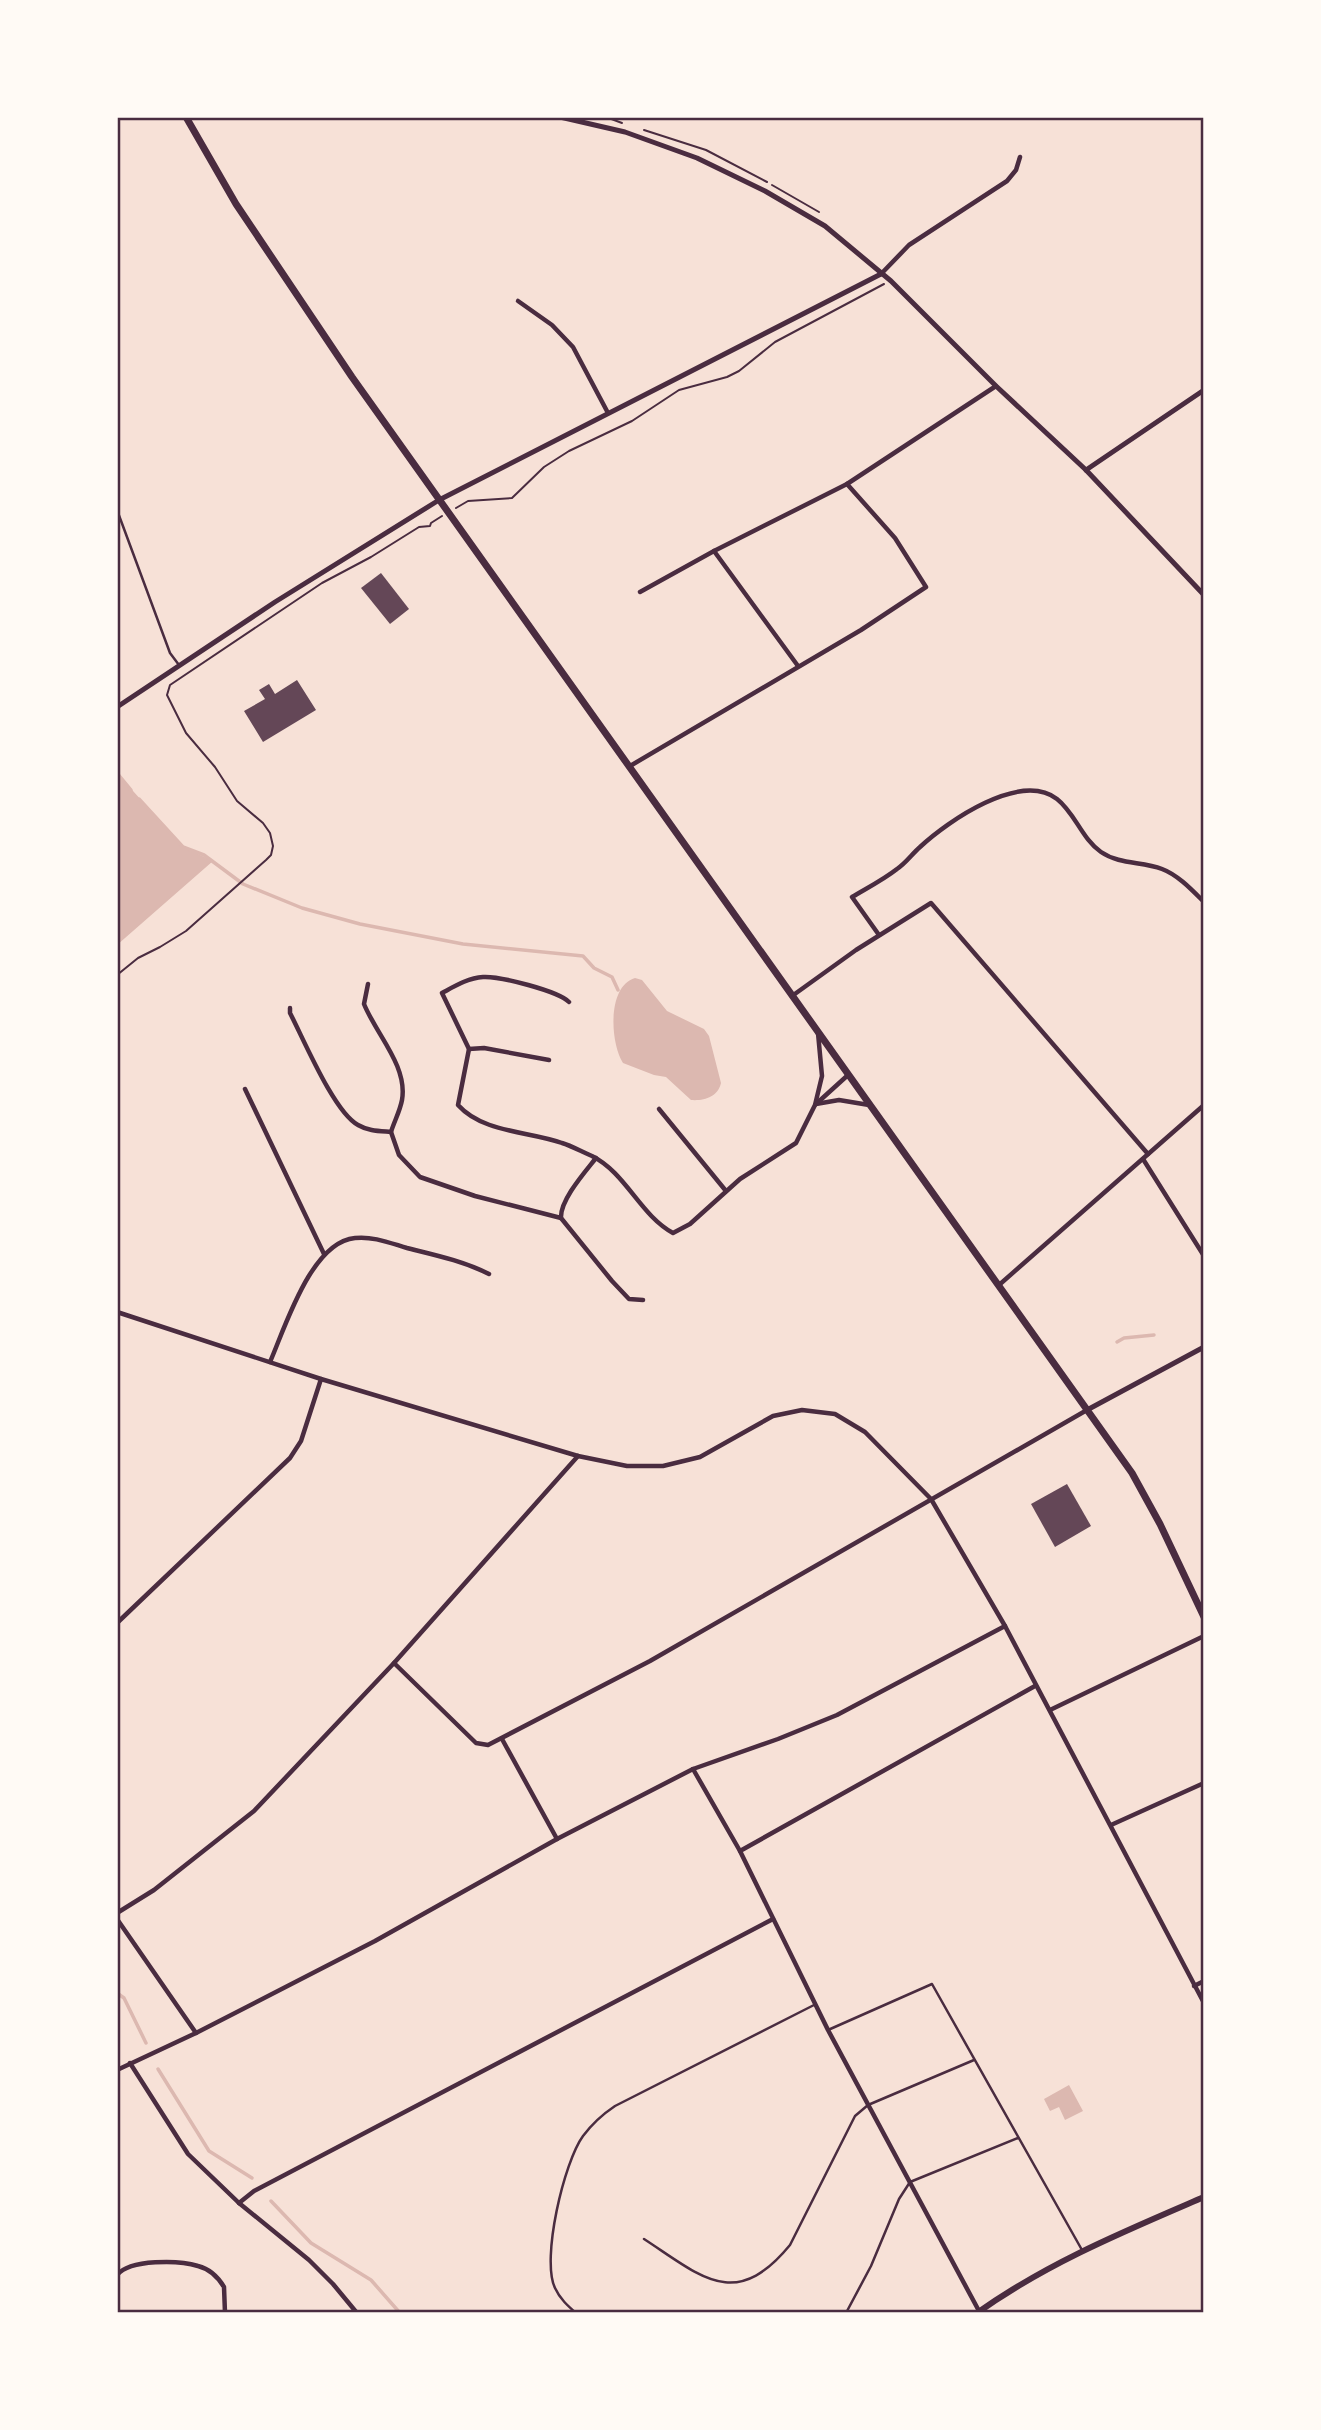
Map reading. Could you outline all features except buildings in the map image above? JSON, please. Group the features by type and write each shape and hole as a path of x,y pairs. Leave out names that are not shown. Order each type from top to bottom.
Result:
{"main road":[{"path":"186,117 236,204 352,377 1132,1473 1160,1524 1204,1617"},
{"path":"978,2312 1035,2274 1082,2250 1204,2197"}],"street":[{"path":"560,117 625,132 715,166 825,226 881,274 1086,470 1204,595"},
{"path":"117,706 275,602 439,500 881,274 909,245 1007,181 1016,170 1020,157"},
{"path":"518,301 552,325 573,347 608,413"},
{"path":"640,592 714,551 847,484 996,386"},
{"path":"1086,470 1204,390"},
{"path":"630,766 861,630 926,587 895,538 847,484"},
{"path":"714,551 799,666"},
{"path":"879,935 852,897 900,867 956,818 992,800 1039,790 1058,800 1100,851 1116,860 1163,869 1189,887 1204,902"},
{"path":"792,996 930,903 1148,1154"},
{"path":"569,1002 562,995 536,987 485,977 463,981 442,993 469,1049 458,1105 476,1120 563,1143 596,1158 610,1168 660,1226 673,1233 690,1224 726,1191 796,1143 815,1105 822,1076 818,1032"},
{"path":"368,984 364,1004 403,1082 402,1101 390,1132 399,1155 420,1177 475,1196 561,1218 629,1299 643,1300"},
{"path":"290,1008 290,1013 338,1105 357,1125 374,1131 390,1132"},
{"path":"469,1049 484,1048 549,1060"},
{"path":"815,1105 849,1074"},
{"path":"245,1089 324,1254"},
{"path":"815,1105 839,1100 871,1106"},
{"path":"999,1285 1204,1105"},
{"path":"659,1109 726,1191"},
{"path":"561,1218 561,1210 596,1158"},
{"path":"1143,1159 1204,1256"},
{"path":"271,1362 297,1300 324,1254 333,1246 350,1239 376,1239 469,1264 489,1274"},
{"path":"117,1312 321,1378 578,1456 627,1466 663,1466 700,1457 773,1416 802,1410 835,1414 865,1432 931,1499 1005,1626 1204,2003"},
{"path":"394,1664 476,1743 488,1745 650,1661 1087,1410 1204,1347"},
{"path":"117,1623 290,1458 301,1441 321,1378"},
{"path":"117,1913 154,1891 254,1811 394,1664 578,1456"},
{"path":"117,2070 196,2033 374,1941 557,1839 693,1769 837,1715 1005,1626"},
{"path":"1050,1710 1204,1636"},
{"path":"740,1851 1035,1686"},
{"path":"502,1739 557,1839"},
{"path":"693,1769 740,1851 815,2005 978,2312"},
{"path":"1111,1825 1204,1783"},
{"path":"117,1919 196,2033"},
{"path":"239,2203 254,2191 773,1919"},
{"path":"1194,1986 1204,1981"},
{"path":"131,2063 188,2154 239,2203 309,2260 357,2313"},
{"path":"117,2275 132,2265 144,2263 197,2265 210,2271 224,2287 225,2313"}],"lane":[{"path":"117,510 170,653 179,666"},
{"path":"828,2030 932,1984 1082,2250"},
{"path":"576,2313 554,2288 550,2253 571,2158 583,2136 599,2118 615,2106 815,2005"},
{"path":"644,2239 704,2277 724,2284 743,2281 762,2272 790,2245 855,2116 868,2105 974,2060"},
{"path":"846,2313 871,2266 899,2199 910,2182 1019,2137"}],"path":[{"path":"462,504 468,501 512,498 544,467 569,451 632,421 679,390 739,371 775,342 883,285"},
{"path":"117,975 138,958 186,931 266,860 274,846 263,823 237,801 215,767 186,733 167,695 166,691 170,685 322,583 371,557 413,530 430,526 431,523"}],"shaded area":[{"path":"117,773 183,847 213,861 117,945"},
{"path":"635,978 642,980 667,1011 704,1029 709,1036 721,1083 714,1095 701,1100 691,1100 666,1077 623,1063 615,1042 615,1003 626,983"},
{"path":"1069,2085 1083,2111 1065,2120 1059,2107 1050,2111 1044,2099"}],"waterway":[{"path":"117,773 131,790"},
{"path":"139,799 183,847 204,855 243,884 302,908 360,924 463,944 583,956 594,968 612,977 618,990"},
{"path":"1117,1342 1124,1338 1154,1335"},
{"path":"117,1993 124,1998 146,2043"},
{"path":"158,2069 209,2151 252,2178"},
{"path":"271,2201 311,2243 371,2280 400,2313"}]}
